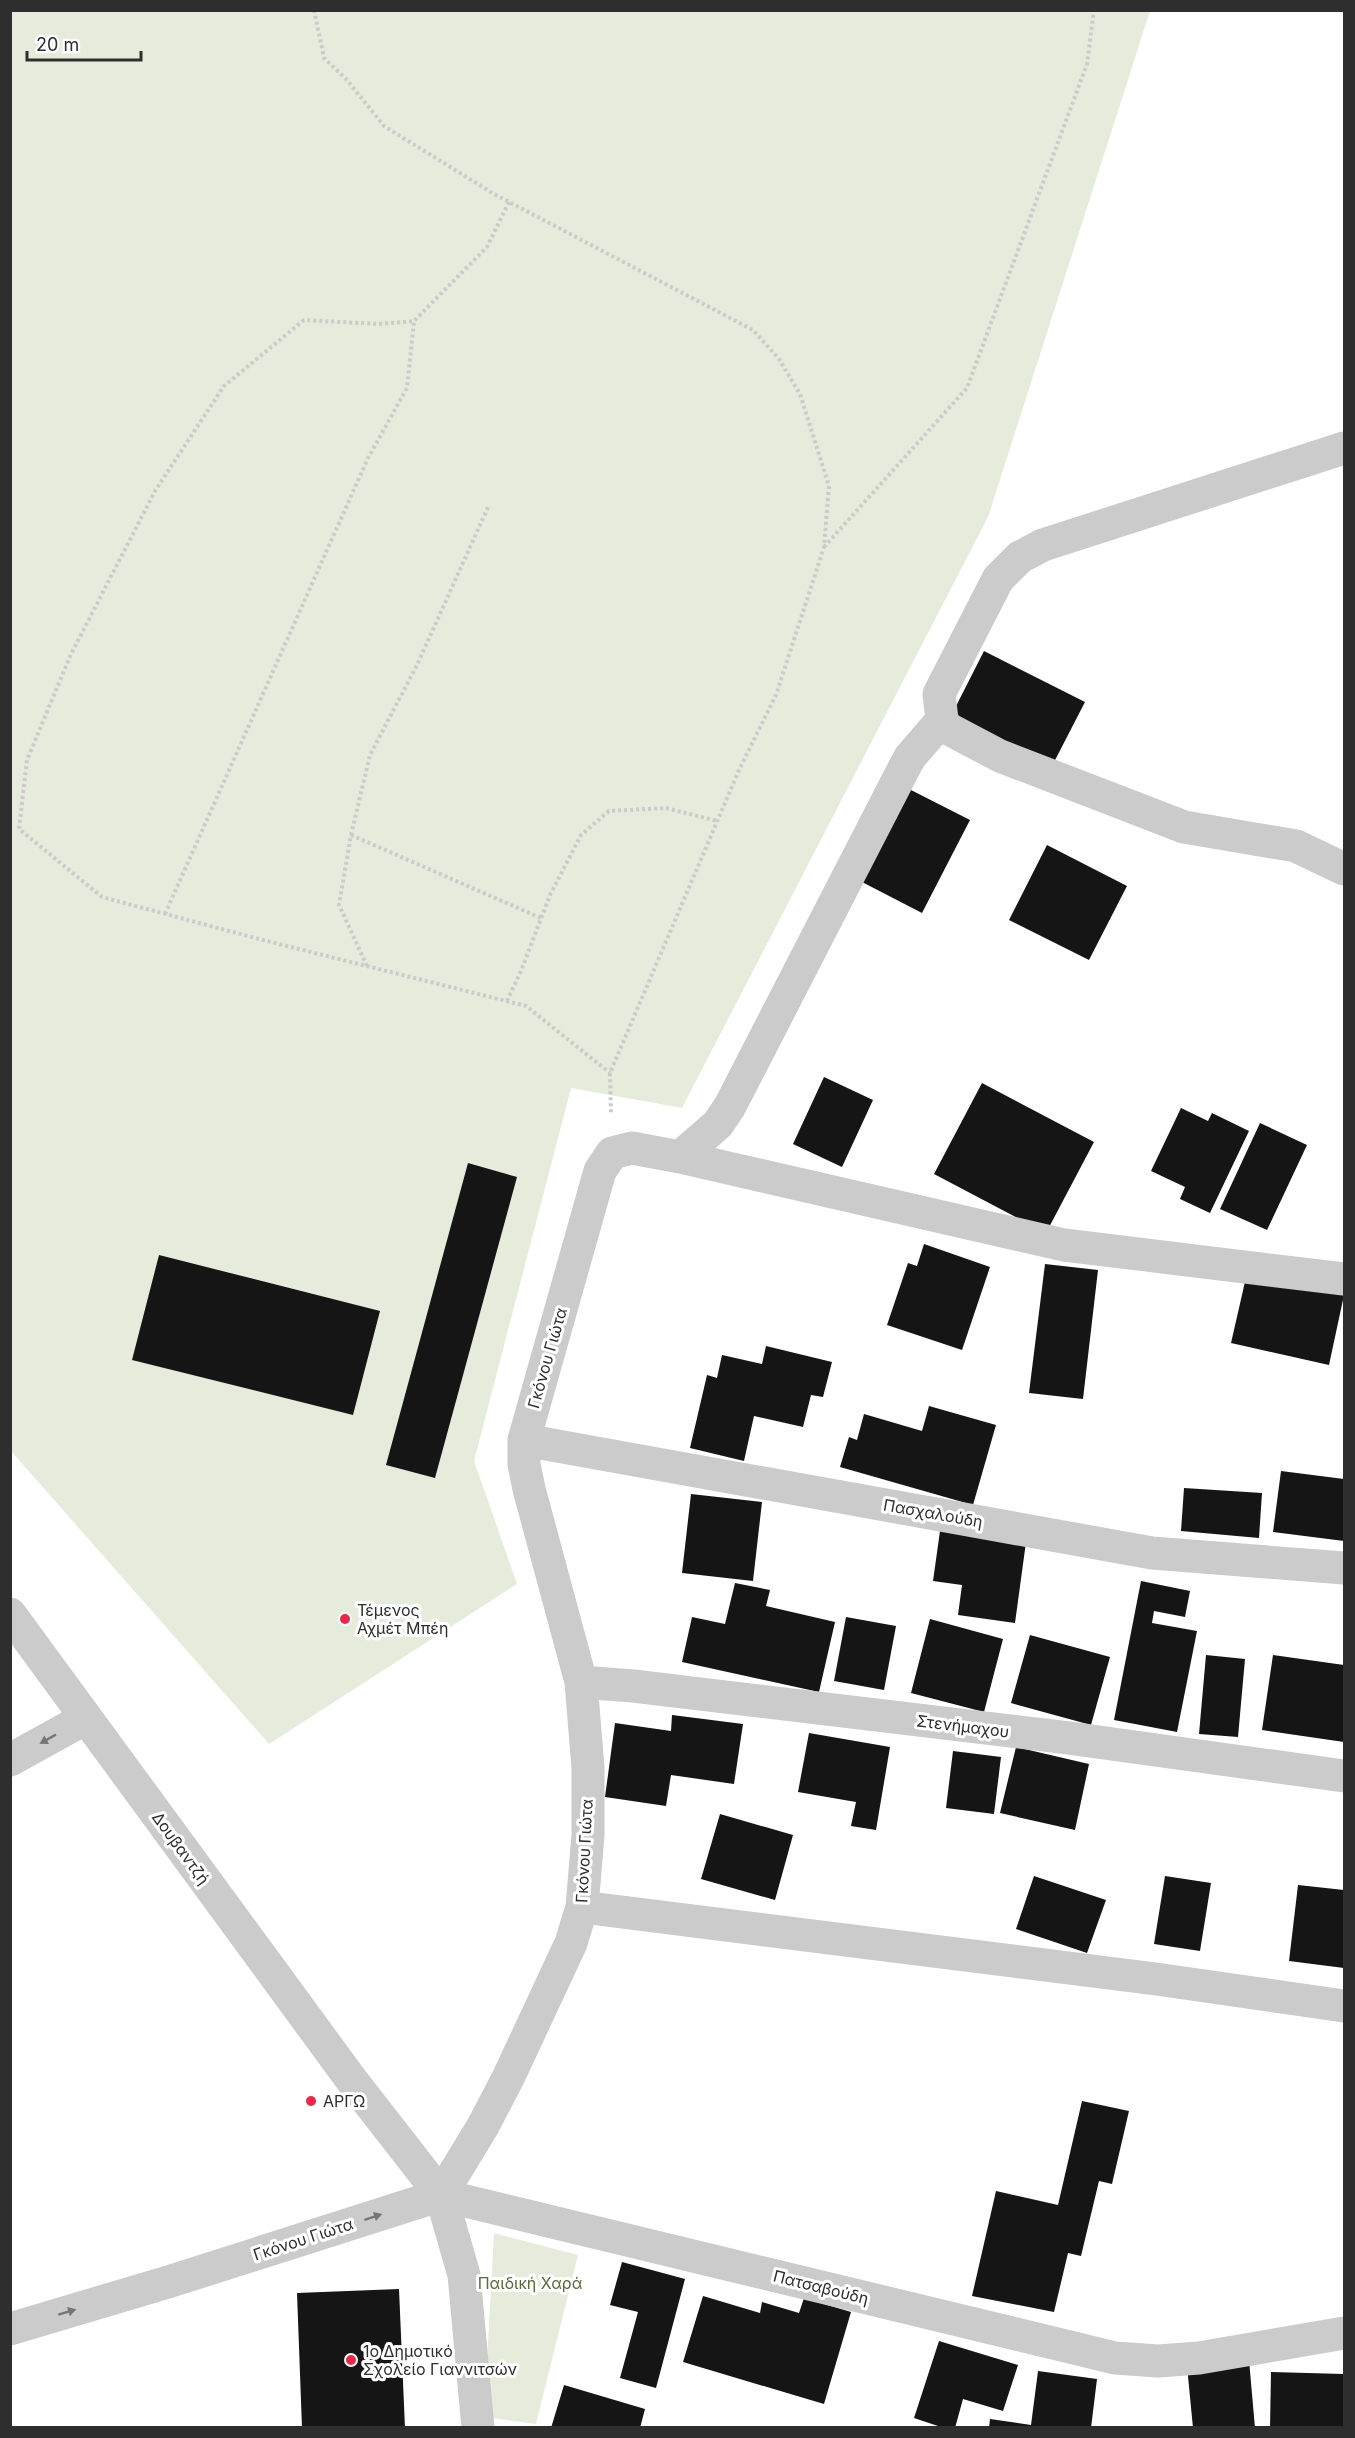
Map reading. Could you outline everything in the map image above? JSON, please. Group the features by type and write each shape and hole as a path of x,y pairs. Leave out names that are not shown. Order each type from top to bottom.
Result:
{"street":[{"path":"1344,448 1043,545 1020,556 998,579 939,694 942,720 948,728 1000,756 1184,827 1296,846 1344,869"},
{"path":"680,1157 718,1124 730,1106 910,757 942,720"},
{"path":"612,1153 632,1148 680,1157 1064,1245 1344,1279"},
{"name":"Γκόνου Γιώτα","path":"10,2329 168,2282 441,2195 483,2126 509,2076 571,1943 582,1907 588,1835 588,1791 581,1683 529,1489 524,1464 524,1440 600,1171 612,1153"},
{"name":"Πασχαλούδη","path":"524,1440 1152,1552 1344,1568"},
{"name":"Δουβαντζή","path":"10,1614 353,2082 441,2195"},
{"name":"Στενήμαχου","path":"581,1683 633,1686 1069,1738 1344,1776"},
{"path":"10,1760 86,1718"},
{"path":"582,1907 1156,1979 1344,2006"},
{"path":"441,2195 464,2275 478,2427"},
{"name":"Πατσαβούδη","path":"441,2195 1115,2358 1158,2361 1199,2358 1344,2332"}],"path":[{"path":"314,10 324,58 347,80 384,126 509,202 753,330 779,359 800,394 829,486 824,547 776,695 739,770 610,1073 612,1153"},
{"path":"824,547 967,388 1087,64 1094,10"},
{"path":"165,914 368,458 407,388 414,321 487,247 509,202"},
{"path":"414,321 379,324 304,320 224,386 155,491 66,664 27,760 19,829 102,897 526,1006 610,1073"},
{"path":"367,966 339,905 351,836 370,756 417,665 489,505"},
{"path":"507,1001 550,895 580,835 609,811 666,808 718,821"},
{"path":"351,836 541,918"}],"green space":[{"path":"10,11 1150,11 988,517 682,1108 571,1088 474,1461 517,1584 269,1744 11,1451"},
{"name":"Παιδική Χαρά","path":"494,2233 578,2255 536,2424 484,2417"}],"building":[{"path":"984,651 1085,702 1052,766 952,714"},
{"path":"909,789 970,820 922,913 862,882"},
{"path":"1047,845 1127,886 1089,960 1009,920"},
{"path":"824,1077 873,1100 842,1167 793,1144"},
{"path":"982,1083 1094,1142 1046,1233 934,1174"},
{"path":"1181,1108 1208,1121 1212,1113 1249,1131 1210,1213 1180,1199 1185,1187 1151,1171"},
{"path":"1260,1123 1307,1145 1267,1230 1220,1209"},
{"path":"468,1163 517,1177 435,1478 386,1465"},
{"path":"924,1244 990,1267 962,1350 887,1325 908,1263 917,1266"},
{"path":"159,1255 380,1311 353,1415 132,1360"},
{"path":"1045,1264 1098,1270 1083,1399 1029,1393"},
{"path":"1247,1273 1344,1295 1329,1365 1231,1343"},
{"path":"766,1346 832,1362 823,1397 811,1395 803,1427 754,1416 744,1461 690,1448 707,1375 717,1378 722,1355 762,1364"},
{"path":"929,1406 996,1425 973,1505 840,1467 849,1437 857,1440 864,1414 922,1431"},
{"path":"1281,1471 1344,1479 1344,1541 1273,1532"},
{"path":"1184,1488 1262,1493 1259,1538 1181,1531"},
{"path":"691,1494 762,1502 753,1581 682,1573"},
{"path":"940,1531 1026,1542 1015,1623 958,1615 962,1585 933,1581"},
{"path":"1141,1581 1190,1591 1185,1617 1154,1611 1152,1623 1197,1631 1177,1732 1114,1720"},
{"path":"735,1583 770,1590 766,1606 835,1622 819,1692 682,1662 692,1617 725,1624"},
{"path":"846,1617 896,1626 884,1690 834,1681"},
{"path":"930,1619 1003,1639 984,1712 911,1693"},
{"path":"1030,1635 1110,1657 1091,1725 1011,1703"},
{"path":"1206,1655 1245,1659 1238,1737 1199,1734"},
{"path":"1273,1655 1344,1665 1344,1742 1262,1730"},
{"path":"672,1715 743,1724 734,1784 671,1775 666,1806 605,1797 615,1723 671,1731"},
{"path":"809,1733 890,1747 876,1830 851,1826 856,1802 798,1792"},
{"path":"1016,1747 1089,1764 1075,1830 1000,1813"},
{"path":"953,1751 1001,1757 994,1814 946,1808"},
{"path":"720,1814 793,1835 775,1900 701,1879"},
{"path":"1034,1876 1106,1900 1087,1953 1016,1929"},
{"path":"1165,1876 1211,1883 1200,1951 1154,1944"},
{"path":"1298,1885 1344,1890 1344,1968 1289,1961"},
{"path":"1082,2101 1129,2111 1112,2184 1099,2181 1081,2256 1068,2253 1054,2312 972,2296 996,2191 1058,2205"},
{"path":"622,2262 685,2279 656,2388 620,2378 638,2312 610,2305"},
{"name":"1ο Δημοτικό Σχολείο Γιαννιτσών","path":"399,2289 405,2428 302,2428 297,2293"},
{"path":"703,2296 760,2313 762,2302 799,2313 804,2298 851,2312 824,2404 683,2362"},
{"path":"939,2341 1018,2365 1003,2411 963,2399 955,2428 944,2428 914,2418"},
{"path":"1249,2360 1255,2428 1193,2428 1187,2366"},
{"path":"1038,2371 1097,2379 1091,2428 989,2428 990,2419 1031,2425"},
{"path":"1271,2372 1344,2374 1344,2428 1270,2428"},
{"path":"564,2385 645,2409 640,2428 551,2428"}],"place":[{"name":"Τέμενος Αχμέτ Μπέη","path":"345,1619"},
{"name":"ΑΡΓΩ","path":"311,2101"},
{"name":"1ο Δημοτικό Σχολείο Γιαννιτσών","path":"351,2360"}]}
